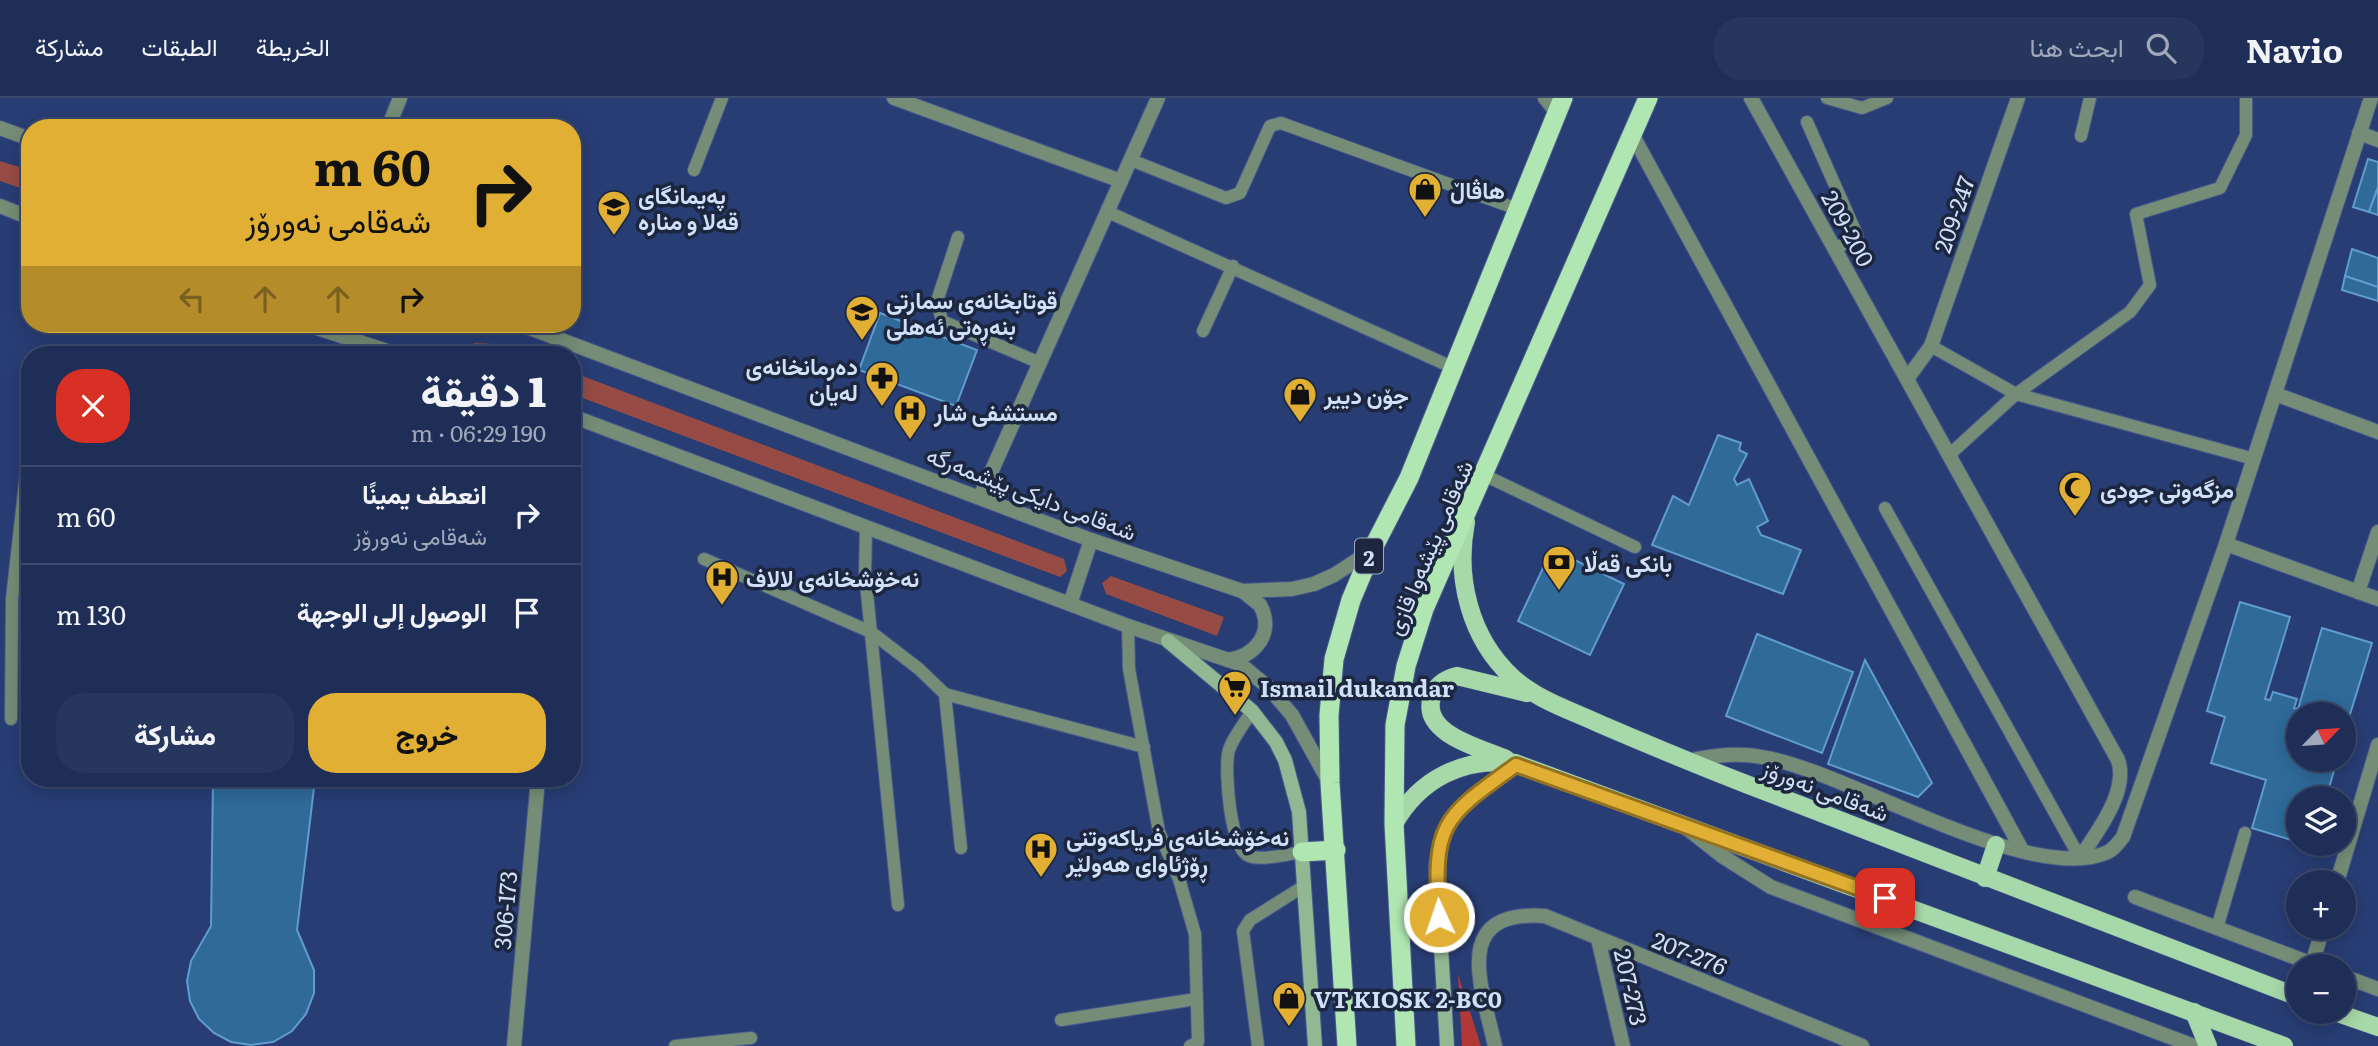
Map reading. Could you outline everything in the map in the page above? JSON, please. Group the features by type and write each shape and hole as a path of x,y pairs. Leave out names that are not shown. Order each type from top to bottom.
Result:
{"highway":[{"name":"شەقامی پێشەوا قازی","path":"1406,1046 1394,824 1395,725 1406,666 1424,609 1648,98"},
{"name":"شەقامی پێشەوا قازی","path":"1347,1046 1330,783 1329,715 1334,659 1351,600 1372,550 1409,478 1520,211 1555,103"},
{"path":"1302,852 1336,850"}],"main road":[{"name":"شەقامی نەورۆز","path":"1469,510 1462,559 1467,599 1477,627 1492,653 1511,676 1534,695 1688,761 2286,992"},
{"path":"1168,640 1252,711 1276,742 1285,760 1299,811 1315,1046"},
{"path":"1534,695 1457,676 1439,685 1431,703 1435,722 1446,733 1516,764 2284,1046"},
{"path":"1394,824 1418,792 1451,771 1489,762 1516,764"},
{"path":"1447,1046 1436,865 1440,839 1452,816 1461,806 1516,764"},
{"path":"1985,878 1996,845"},
{"path":"2194,1012 2208,1046"},
{"path":"2356,1019 2378,1027"}],"street":[{"path":"392,119 400,98"},
{"path":"894,98 929,104 1121,181"},
{"path":"980,497 1158,98"},
{"name":"209-200","path":"1751,98 2120,765 2112,803 2080,858"},
{"name":"209-247","path":"1907,379 1931,346 2018,98"},
{"path":"1688,761 1714,755 1742,754 1769,758 1996,845 2080,858 2111,851 2123,837 2226,544 2371,98"},
{"path":"0,128 21,136"},
{"path":"2359,133 2378,140"},
{"path":"1632,134 2022,850"},
{"path":"0,206 21,214"},
{"path":"332,333 371,346"},
{"name":"شەقامی دایکی پێشمەرگە","path":"543,333 578,346"},
{"name":"شەقامی دایکی پێشمەرگە","path":"581,347 1091,540 1242,591 1269,592 1314,584 1354,564 1372,550"},
{"path":"2275,394 2378,432"},
{"path":"581,419 1128,626 1240,664 1280,700 1330,783"},
{"path":"2358,592 2378,532"},
{"path":"1070,604 1091,540"},
{"path":"2226,544 2378,599"},
{"path":"1227,660 1240,658 1254,650 1265,628 1260,605 1242,591"},
{"path":"2341,870 2378,745"},
{"name":"306-173","path":"514,1046 537,787"},
{"path":"1680,822 1722,856 1771,887 2194,1046"},
{"path":"2135,897 2286,954"},
{"name":"207-276","path":"1495,1046 1477,967 1483,940 1500,919 1525,914 1545,916 1862,1046"},
{"name":"207-273","path":"1598,939 1623,1046"},
{"path":"2356,981 2378,989"}],"lane":[{"path":"694,170 722,98"},
{"path":"1827,98 1862,108 1887,98"},
{"path":"2081,136 2090,98"},
{"path":"1949,455 2016,394 2140,302 2150,285 2150,277 2136,214 2220,188 2246,135 2246,98"},
{"path":"1807,122 1857,235 1835,250"},
{"path":"1131,160 1226,198 1240,193 1270,126 1281,123 1520,211"},
{"path":"1108,212 1233,266 1454,368"},
{"path":"958,237 937,300 942,321 1040,363"},
{"path":"1203,331 1233,266"},
{"path":"1931,346 2016,394 2253,459"},
{"path":"1484,475 1636,547"},
{"path":"1885,508 2080,858"},
{"path":"11,719 12,599 21,519"},
{"path":"866,527 865,573 898,905"},
{"path":"704,559 871,632 919,669 945,694 1144,747"},
{"path":"1128,626 1129,669 1159,832 1179,878 1195,934 1196,1045"},
{"path":"945,694 961,848"},
{"path":"1252,711 1228,752 1228,799 1239,846 1248,855 1261,857 1302,852"},
{"path":"2217,928 2245,833"},
{"path":"1258,1046 1243,931 1250,920 1304,886"},
{"path":"1061,1020 1196,999"},
{"path":"675,1046 751,1038"}],"shaded area":[{"path":"0,161 21,168 21,188 0,181"},
{"path":"474,343 500,346 472,346"},
{"path":"581,375 1064,559 1067,571 1060,577 581,397"},
{"path":"1111,576 1224,617 1217,636 1106,594 1102,583"},
{"path":"1458,974 1481,1046 1462,1046"}],"building":[{"path":"2368,159 2378,162 2378,187 2369,212 2353,207"},
{"path":"2378,187 2378,215 2369,212"},
{"path":"2352,249 2378,258 2378,287 2345,276"},
{"path":"2345,276 2378,287 2378,301 2342,290"},
{"path":"880,313 977,350 956,406 859,370"},
{"path":"1718,435 1741,443 1739,450 1747,454 1734,479 1737,485 1749,479 1768,521 1757,527 1761,535 1801,550 1783,594 1652,545 1673,496 1689,505"},
{"path":"1552,549 1624,584 1590,655 1518,621"},
{"path":"2240,602 2290,617 2265,699 2270,700 2273,692 2297,699 2296,702 2286,702 2286,772 2334,772 2330,786 2286,786 2286,838 2252,828 2266,780 2211,763 2225,717 2207,711"},
{"path":"2322,628 2372,643 2354,702 2300,702"},
{"path":"1757,634 1853,672 1822,753 1726,716"},
{"path":"1865,660 1932,783 1918,797 1828,764"},
{"path":"213,787 314,787 297,930 314,970 314,993 306,1014 292,1031 273,1042 251,1045 231,1042 214,1033 199,1019 190,1001 187,981 191,961 211,926"}],"place":[{"name":"هاڤاڵ","path":"1425,219"},
{"name":"پەیمانگای قەلا و منارە","path":"614,237"},
{"name":"قوتابخانەی سمارتی بنەڕەتی ئەهلی","path":"862,342"},
{"name":"دەرمانخانەی لەیان","path":"882,408"},
{"name":"جۆن دییر","path":"1300,424"},
{"name":"مستشفى شار","path":"910,441"},
{"name":"مزگەوتی جودی","path":"2075,518"},
{"name":"بانکی قەڵا","path":"1559,592"},
{"name":"نەخۆشخانەی لالاف","path":"722,607"},
{"name":"Ismail dukandar","path":"1235,717"},
{"name":"نەخۆشخانەی فریاکەوتنی ڕۆژئاوای هەولێر","path":"1041,879"},
{"name":"VT KIOSK 2-BC0","path":"1289,1028"}],"route":[{"path":"1439,917 1436,865 1440,839 1452,816 1471,797 1516,765 1885,898"}]}
